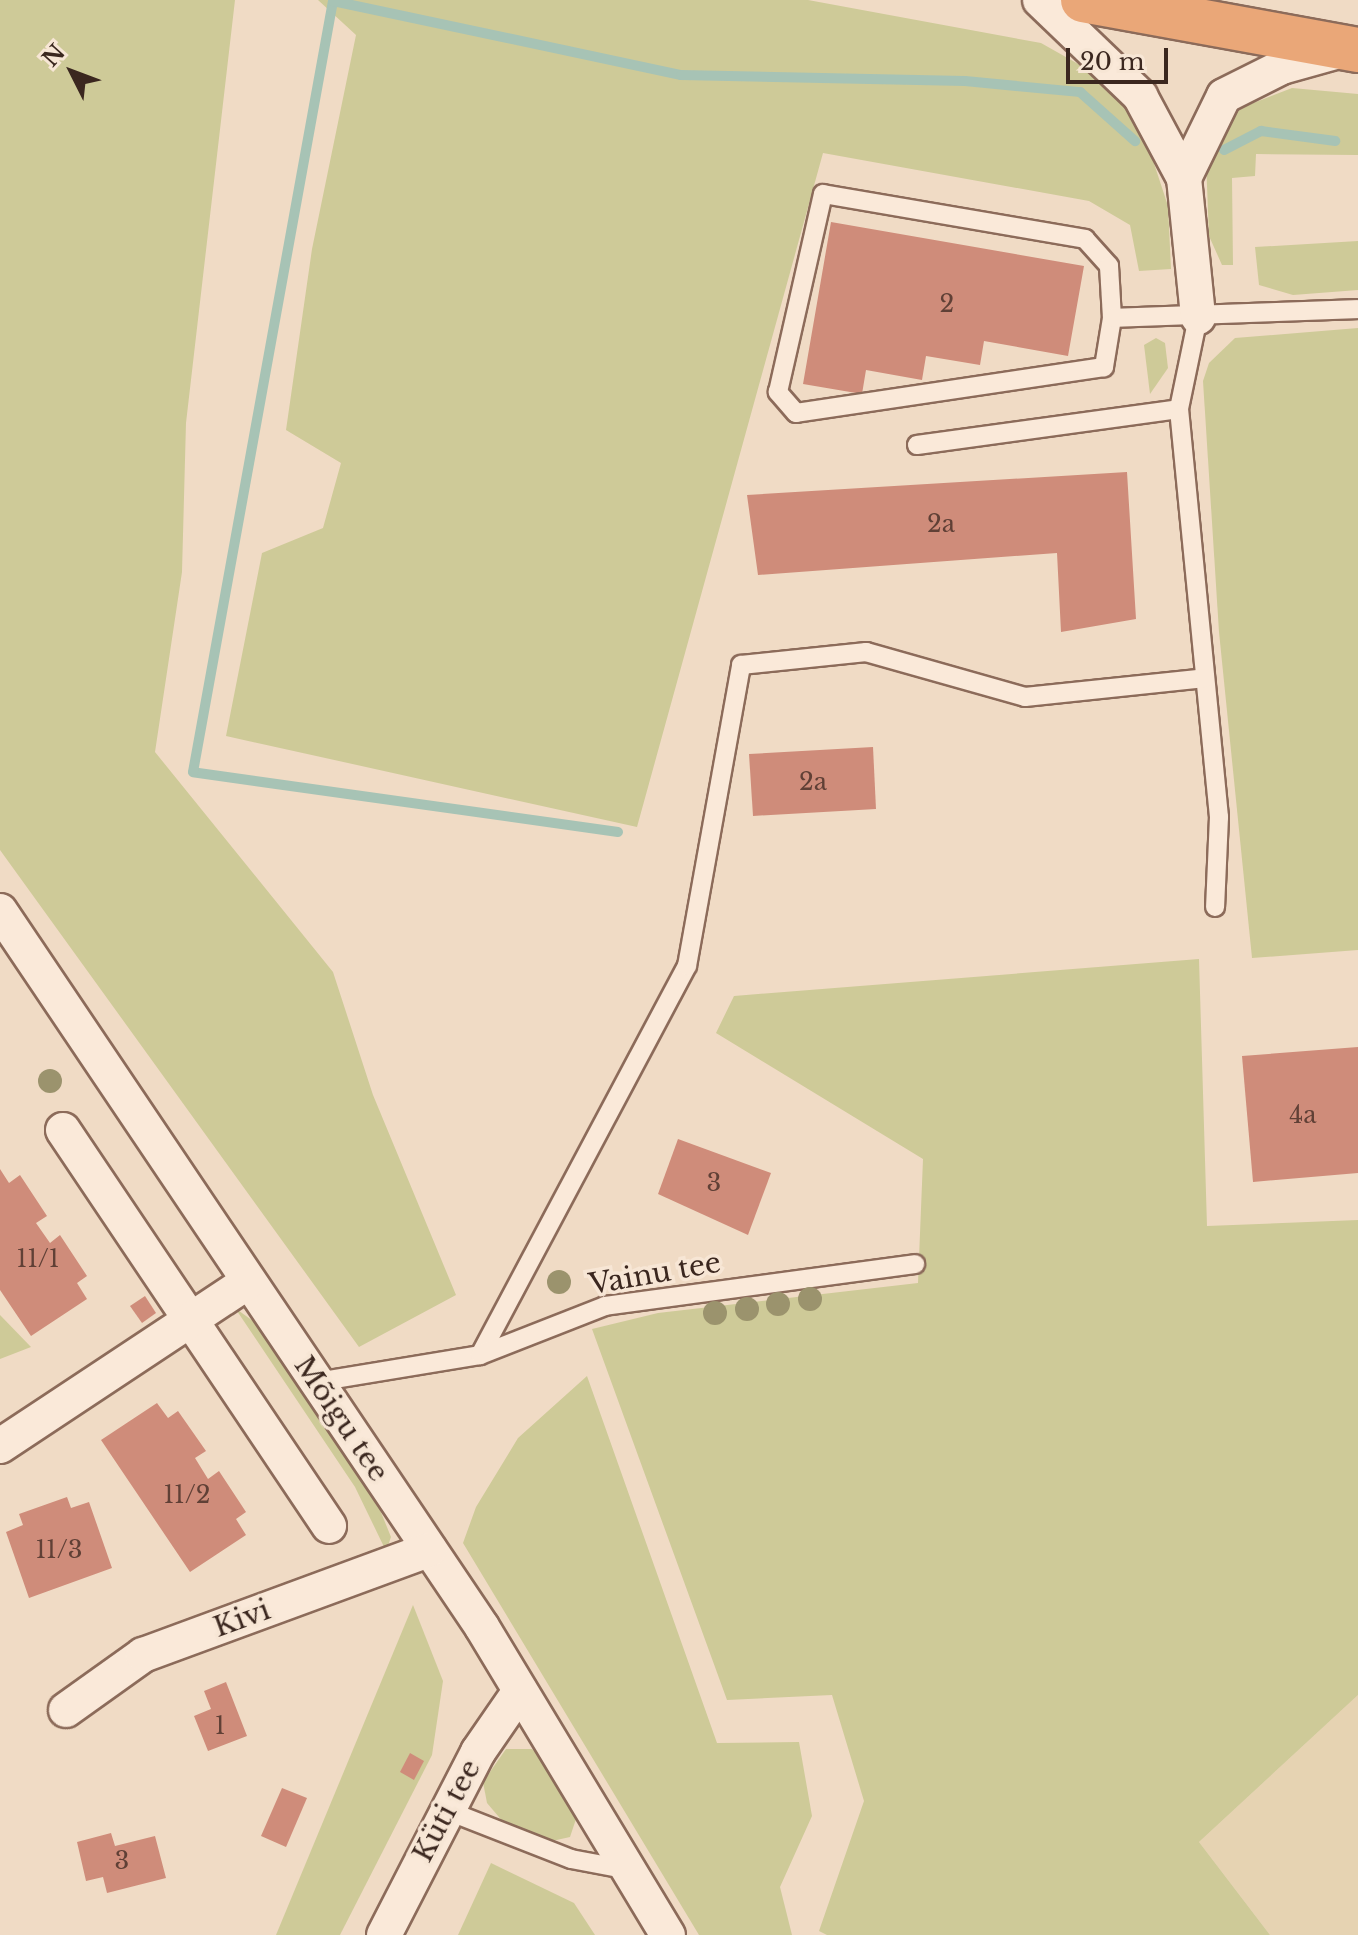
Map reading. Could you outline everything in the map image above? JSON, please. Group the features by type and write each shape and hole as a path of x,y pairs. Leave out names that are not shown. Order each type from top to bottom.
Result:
{"highway":[{"path":"1083,0 1353,49"}],"street":[{"path":"1040,0 1140,96 1184,178 1198,317"},
{"path":"1184,178 1224,96 1282,67 1353,49"},
{"name":"Mõigu tee","path":"0,911 429,1550 520,1691 668,1935"},
{"path":"63,1130 329,1526"},
{"path":"0,1446 248,1282"},
{"name":"Kivi","path":"66,1710 143,1655 429,1550"},
{"name":"Küti tee","path":"384,1935 446,1810 520,1691"}],"lane":[{"path":"823,194 1085,239 1109,266 1112,318 1104,367 796,413 778,392 823,194"},
{"path":"1112,318 1358,309"},
{"path":"1198,317 1179,409 1219,817 1215,907"},
{"path":"917,445 1179,409"},
{"path":"480,1355 687,966 741,665 866,652 1025,697 1205,678"},
{"name":"Vainu tee","path":"317,1382 480,1355 605,1306 915,1264"},
{"path":"446,1810 571,1859 629,1870"}],"shaded area":[{"path":"0,0 235,0 186,423 182,572 155,752 333,972 373,1095 456,1295 359,1347 0,850"},
{"path":"318,0 808,0 1041,43 1103,78 1144,133 1168,206 1171,269 1139,271 1130,225 1089,201 823,153 637,827 226,736 262,553 323,528 341,463 286,430 312,249 356,35"},
{"path":"1292,88 1358,94 1358,155 1256,154 1255,176 1232,178 1233,265 1222,265 1209,236 1206,161 1233,111"},
{"path":"1358,241 1358,290 1293,295 1259,285 1255,247"},
{"path":"1358,328 1358,950 1252,958 1219,632 1203,381 1209,363 1235,338"},
{"path":"1156,338 1165,343 1168,368 1150,394 1144,345"},
{"path":"1199,959 1207,1226 1358,1220 1358,1695 1199,1842 1270,1935 827,1935 819,1931 864,1801 832,1695 727,1700 592,1329 658,1313 918,1283 923,1159 716,1033 734,996"},
{"path":"235,1308 253,1321 378,1505 391,1537 386,1551 355,1487"},
{"path":"0,1315 31,1347 0,1359"},
{"path":"587,1376 717,1743 799,1742 812,1816 780,1887 792,1935 699,1935 463,1543 476,1507 518,1438"},
{"path":"413,1605 443,1681 432,1755 340,1935 276,1935"},
{"path":"1358,1695 1358,1935 1270,1935 1199,1842"},
{"path":"506,1749 532,1749 541,1757 577,1816 570,1837 552,1841 504,1823 487,1803 483,1782"},
{"path":"491,1863 574,1903 595,1935 458,1935"}],"building":[{"path":"831,222 1084,266 1068,356 984,341 980,365 926,356 922,380 866,370 862,394 803,384"},
{"path":"1127,472 1136,619 1061,632 1057,553 758,575 747,495"},
{"path":"873,747 876,809 753,816 749,754"},
{"path":"1358,1047 1358,1173 1253,1182 1242,1056"},
{"path":"678,1139 771,1173 748,1235 658,1194"},
{"path":"0,1169 9,1183 20,1175 47,1216 36,1223 50,1243 60,1235 87,1276 77,1283 87,1299 31,1336 0,1290"},
{"path":"145,1296 156,1313 142,1323 130,1306"},
{"path":"157,1403 168,1418 178,1411 206,1451 195,1458 208,1479 219,1471 246,1512 236,1519 246,1535 190,1572 101,1440"},
{"path":"67,1497 71,1508 89,1502 112,1568 29,1598 6,1532 23,1525 19,1514"},
{"path":"226,1682 247,1736 208,1751 194,1716 211,1709 204,1691"},
{"path":"410,1753 424,1761 414,1780 400,1772"},
{"path":"282,1788 307,1798 286,1847 261,1836"},
{"path":"111,1833 115,1846 155,1836 166,1878 107,1893 103,1877 86,1881 77,1842"}],"waterway":[{"path":"618,832 193,772 333,1 681,75 965,81 1080,92 1135,141"},
{"path":"1224,150 1261,131 1335,141"}]}
